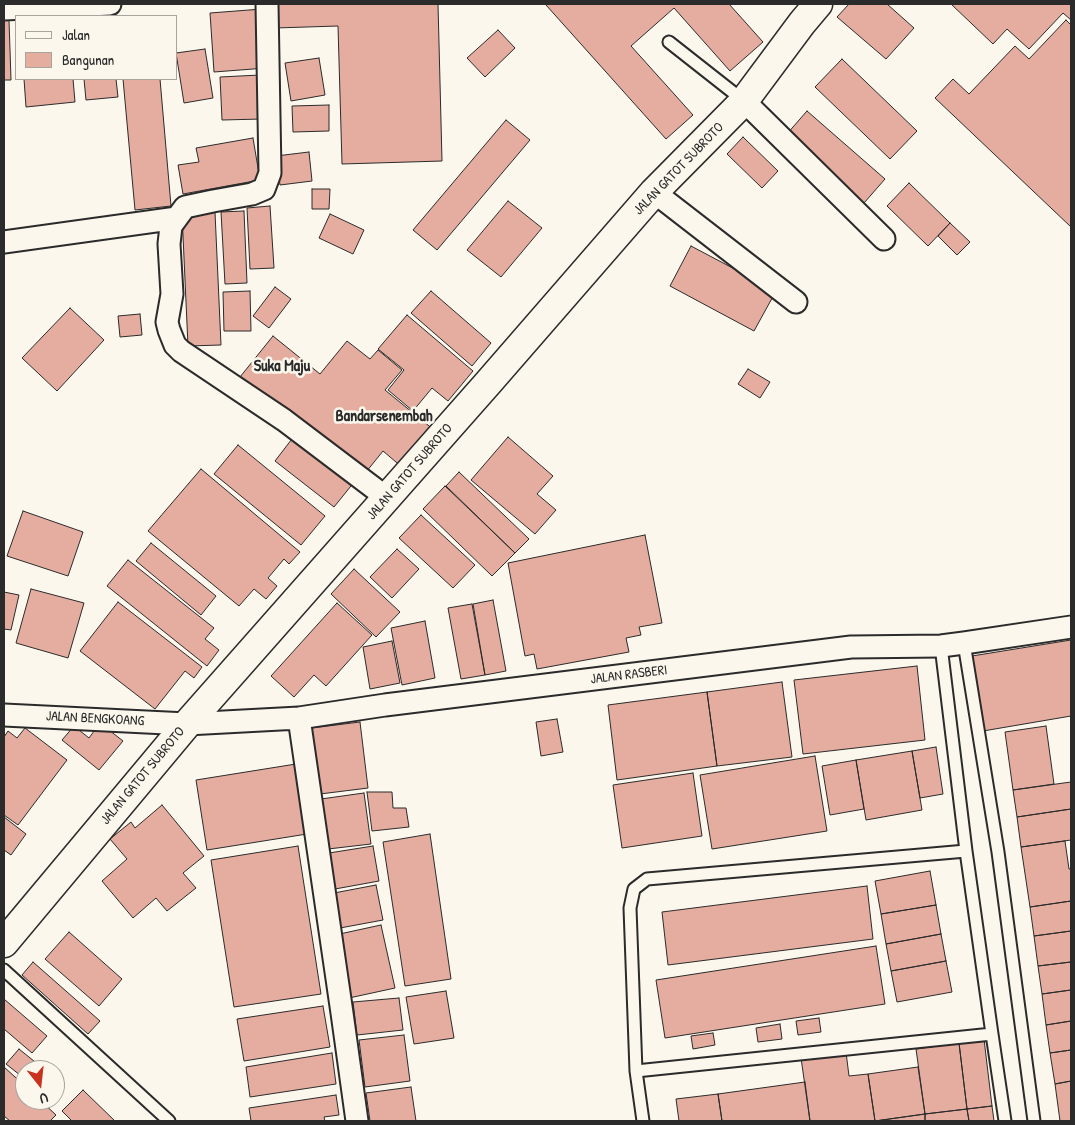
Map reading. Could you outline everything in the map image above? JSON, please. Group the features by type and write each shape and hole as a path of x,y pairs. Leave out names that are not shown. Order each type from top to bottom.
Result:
{"main road":[{"name":"JALAN GATOT SUBROTO","path":"4,943 186,724 387,498 654,192 744,101 818,4"}],"street":[{"path":"4,9 110,4"},
{"path":"267,4 270,172 264,189 252,194 212,200 184,207 171,226 169,244 172,294 167,322 175,345 181,351 284,420 387,498"},
{"path":"744,101 884,239"},
{"path":"654,192 796,302"},
{"path":"4,242 177,218"},
{"name":"JALAN RASBERI","path":"186,724 299,718 385,705 851,647 941,646 1071,627"},
{"name":"JALAN BENGKOANG","path":"4,715 186,724"},
{"path":"299,718 357,1121"}],"lane":[{"path":"669,42 744,101"},
{"path":"964,643 998,852 1034,1121"},
{"path":"941,646 966,851 1005,1121"},
{"path":"643,1121 636,1071 630,908 634,889 647,879 966,851"},
{"path":"4,970 168,1121"},
{"path":"636,1071 992,1034"}],"building":[{"path":"274,4 438,4 442,161 342,164 338,26 275,28"},
{"path":"729,4 763,42 730,71 674,8 631,46 693,115 666,139 546,5"},
{"path":"849,4 887,4 914,28 886,59 837,17"},
{"path":"951,4 1071,4 1071,20 1063,13 1029,49 1007,29 993,44"},
{"path":"262,9 266,68 214,72 210,13"},
{"path":"4,20 9,20 11,80 4,80"},
{"path":"1066,20 1071,25 1071,227 935,98 953,79 969,94 1015,46 1029,59"},
{"path":"498,30 515,48 485,77 467,58"},
{"path":"205,49 213,98 184,103 178,66 178,53"},
{"path":"319,58 325,95 291,101 285,63"},
{"path":"842,59 917,131 890,159 815,87"},
{"path":"260,75 262,119 222,120 220,77"},
{"path":"24,80 73,80 75,102 26,107"},
{"path":"84,80 116,80 118,97 86,100"},
{"path":"123,80 160,80 171,206 135,210"},
{"path":"329,105 329,131 293,132 292,106"},
{"path":"807,111 885,179 864,203 786,135"},
{"path":"506,120 530,140 437,250 413,230"},
{"path":"743,137 778,171 762,188 727,154"},
{"path":"253,138 260,180 183,194 178,165 199,162 196,148"},
{"path":"309,152 312,181 280,185 276,156"},
{"path":"909,183 950,223 928,246 887,206"},
{"path":"312,189 330,189 329,209 312,209"},
{"path":"508,201 542,228 501,277 467,250"},
{"path":"270,206 274,268 250,269 247,208"},
{"path":"244,211 247,283 225,284 221,212"},
{"path":"215,212 221,345 188,346 182,214"},
{"path":"330,214 364,230 353,254 319,238"},
{"path":"950,223 970,242 957,255 938,236"},
{"path":"691,246 776,291 754,331 670,286"},
{"path":"275,287 291,299 269,328 253,316"},
{"path":"250,291 251,331 224,331 223,292"},
{"path":"431,291 491,343 472,366 411,313"},
{"path":"70,308 104,340 57,391 22,358"},
{"path":"140,314 142,335 120,337 118,316"},
{"path":"407,315 473,371 448,401 432,388 413,411 388,390 404,370 378,349"},
{"path":"273,336 320,374 347,341 370,359 378,350 402,370 385,390 434,430 403,468 383,451 362,477 240,377"},
{"path":"748,369 770,382 760,398 738,384"},
{"path":"295,435 355,481 334,507 275,461"},
{"path":"508,437 553,476 537,494 556,510 535,534 471,480"},
{"path":"238,445 325,516 301,545 214,474"},
{"path":"201,469 300,552 289,564 284,559 268,578 277,586 266,599 254,589 239,606 148,531"},
{"path":"459,472 529,539 515,553 446,486"},
{"path":"445,486 515,553 492,576 423,509"},
{"path":"23,511 83,532 68,576 7,556"},
{"path":"421,515 475,565 453,588 399,538"},
{"path":"645,535 662,623 639,627 641,635 626,638 629,652 537,669 534,654 525,656 508,563"},
{"path":"151,543 216,596 201,615 136,561"},
{"path":"397,549 419,569 392,598 370,577"},
{"path":"128,560 214,628 205,639 219,650 207,666 107,586"},
{"path":"354,569 400,612 376,637 331,594"},
{"path":"31,589 84,603 68,658 16,643"},
{"path":"4,592 19,595 11,630 4,629"},
{"path":"493,600 506,671 485,675 473,604"},
{"path":"118,602 202,667 194,678 185,671 155,709 80,651"},
{"path":"337,603 372,635 326,686 314,675 294,697 271,676"},
{"path":"472,604 485,675 461,679 448,608"},
{"path":"425,621 435,678 402,685 391,628"},
{"path":"1071,640 1071,716 983,731 972,656"},
{"path":"392,641 400,683 370,689 363,647"},
{"path":"917,666 925,740 803,754 794,680"},
{"path":"782,682 792,757 717,766 707,692"},
{"path":"707,692 717,766 617,780 608,705"},
{"path":"557,719 563,752 541,756 536,722"},
{"path":"360,722 368,788 320,794 312,728"},
{"path":"100,723 123,741 99,770 62,740 74,726 89,738"},
{"path":"1046,726 1054,784 1013,790 1005,732"},
{"path":"25,728 67,760 18,825 4,815 4,737 8,731 17,738"},
{"path":"936,747 943,794 920,798 912,751"},
{"path":"912,751 922,810 866,820 856,760"},
{"path":"815,756 827,831 712,849 700,775"},
{"path":"856,760 864,809 830,815 822,766"},
{"path":"296,764 307,834 207,850 196,780"},
{"path":"693,773 702,836 622,848 613,785"},
{"path":"1071,782 1071,809 1017,817 1013,790"},
{"path":"367,792 392,792 393,808 406,808 409,827 372,831"},
{"path":"364,793 371,844 328,849 321,799"},
{"path":"162,805 204,856 183,873 196,888 167,911 156,898 133,918 102,881 127,859 110,839 131,822 135,828"},
{"path":"1071,809 1071,840 1021,847 1017,817"},
{"path":"4,817 26,834 11,855 4,850"},
{"path":"430,834 451,979 405,986 383,842"},
{"path":"1065,841 1069,869 1071,869 1071,901 1030,907 1021,847"},
{"path":"298,846 321,994 234,1007 211,860"},
{"path":"373,846 379,881 335,889 329,853"},
{"path":"930,871 936,905 881,914 875,881"},
{"path":"376,885 383,920 340,928 334,893"},
{"path":"867,886 873,939 668,965 662,912"},
{"path":"1071,901 1071,931 1034,936 1030,907"},
{"path":"936,905 941,934 886,944 881,914"},
{"path":"381,925 395,988 349,998 335,935"},
{"path":"1071,931 1071,962 1038,966 1034,936"},
{"path":"69,932 122,979 99,1006 45,959"},
{"path":"941,934 946,961 891,971 886,944"},
{"path":"876,946 885,1004 665,1038 656,980"},
{"path":"946,961 952,992 897,1002 891,971"},
{"path":"33,962 100,1021 88,1034 22,975"},
{"path":"1071,962 1071,990 1042,994 1038,966"},
{"path":"1071,990 1071,1021 1046,1025 1042,994"},
{"path":"446,991 454,1038 414,1044 406,997"},
{"path":"399,998 403,1030 357,1035 353,1002"},
{"path":"4,999 47,1036 32,1053 4,1029"},
{"path":"323,1006 330,1047 244,1061 237,1019"},
{"path":"819,1018 821,1032 798,1035 796,1021"},
{"path":"1071,1021 1071,1050 1050,1053 1046,1025"},
{"path":"780,1024 782,1039 758,1042 756,1028"},
{"path":"713,1033 715,1045 693,1049 691,1036"},
{"path":"404,1035 410,1081 365,1087 359,1040"},
{"path":"984,1039 992,1106 967,1109 959,1043"},
{"path":"959,1043 967,1109 925,1114 916,1049"},
{"path":"19,1049 33,1060 15,1060 15,1071 6,1064"},
{"path":"1071,1050 1071,1081 1055,1084 1050,1053"},
{"path":"846,1052 849,1076 868,1074 875,1121 810,1121 801,1058"},
{"path":"332,1053 336,1084 250,1097 246,1067"},
{"path":"4,1067 15,1077 15,1110 51,1110 56,1115 50,1121 10,1121 4,1116"},
{"path":"918,1067 925,1114 875,1121 868,1074"},
{"path":"1071,1081 1071,1121 1060,1121 1055,1084"},
{"path":"805,1082 810,1121 722,1121 718,1094"},
{"path":"411,1087 416,1121 370,1121 366,1093"},
{"path":"83,1090 115,1121 72,1121 62,1111"},
{"path":"718,1094 722,1121 679,1121 676,1099"},
{"path":"336,1095 339,1115 324,1117 325,1121 251,1121 249,1108"},
{"path":"992,1106 994,1121 969,1121 967,1109"},
{"path":"967,1109 969,1121 925,1121 925,1114"},
{"path":"925,1114 925,1121 875,1121"}],"district":[{"name":"Suka Maju","path":"282,367"},
{"name":"Bandarsenembah","path":"384,417"}]}
